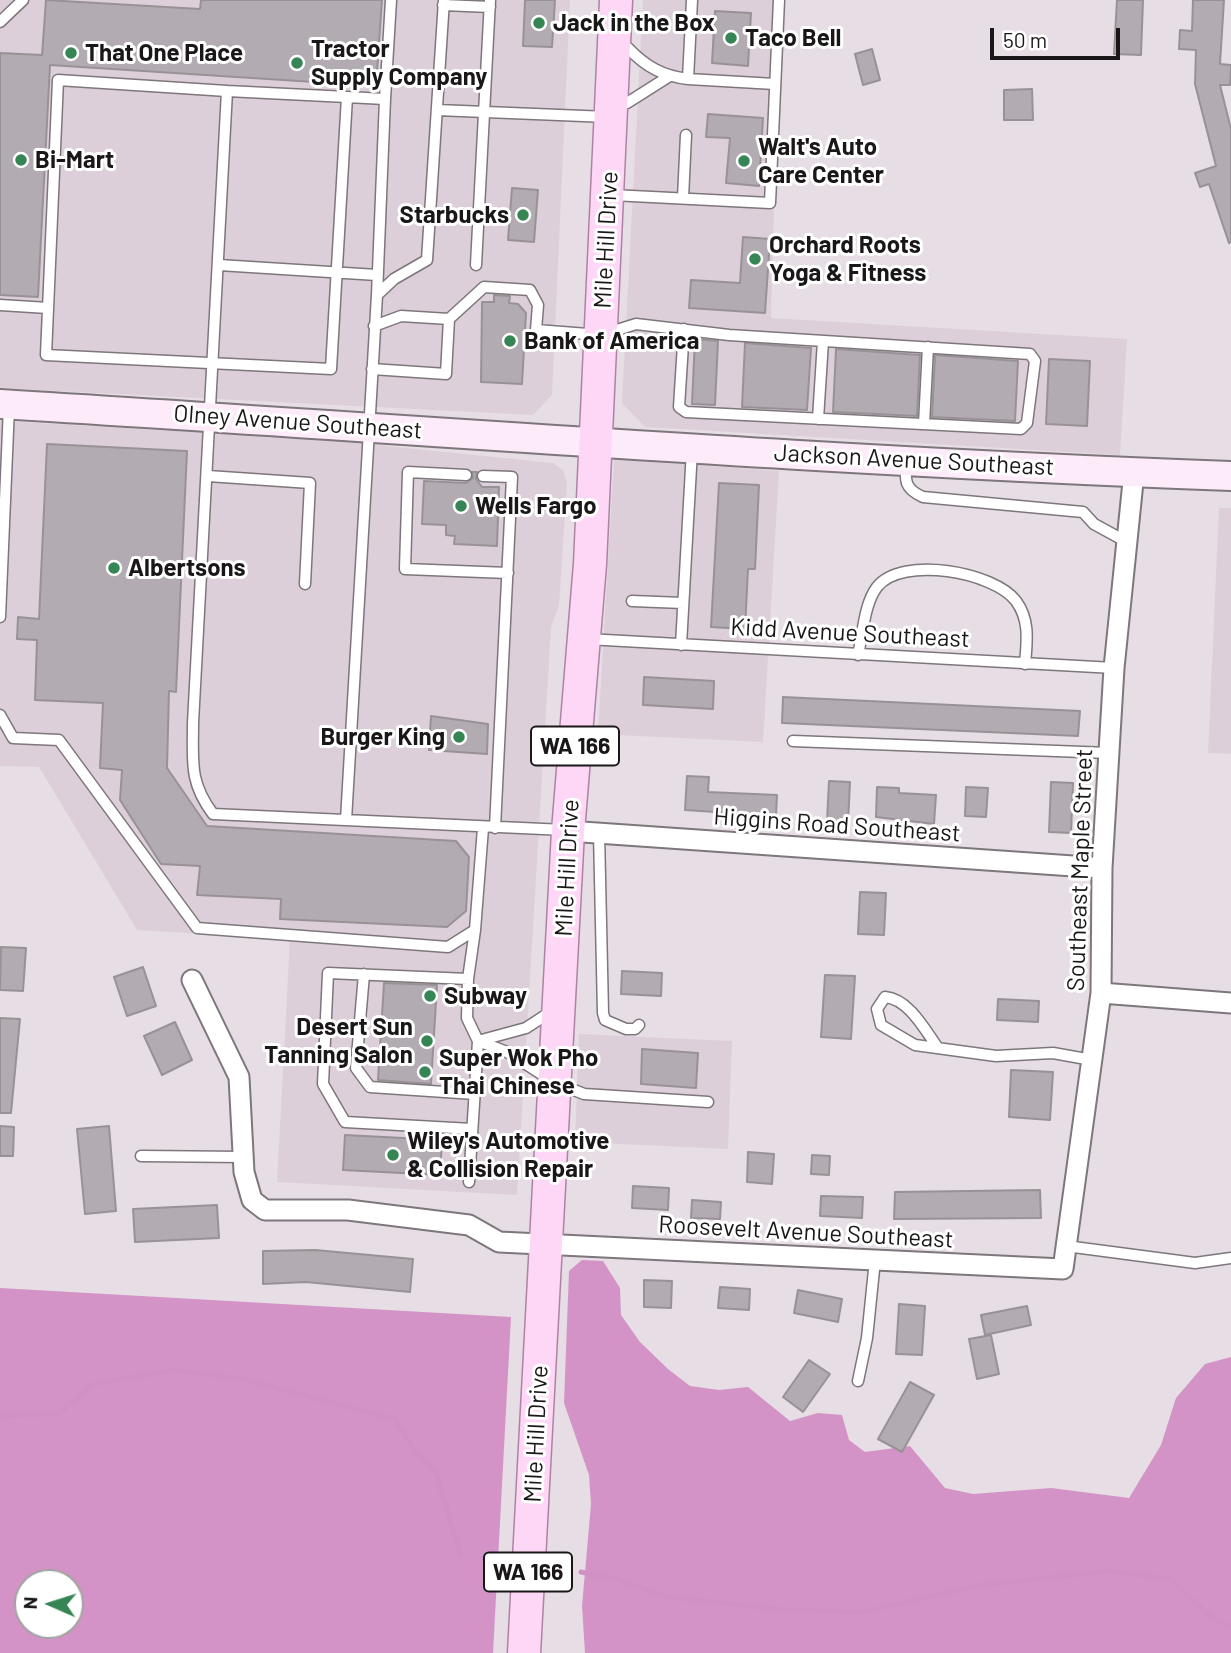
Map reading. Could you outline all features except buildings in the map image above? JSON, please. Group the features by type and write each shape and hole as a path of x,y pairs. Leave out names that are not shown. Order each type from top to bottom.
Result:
{"main road":[{"name":"Mile Hill Drive","path":"524,1653 568,831 584,639 596,443 616,0"},
{"name":"Olney Avenue Southeast","path":"5,404 212,415 596,443"},
{"name":"Jackson Avenue Southeast","path":"596,443 1231,476"}],"street":[{"name":"Southeast Maple Street","path":"1063,1269 1101,993 1102,868 1114,668 1135,472"},
{"name":"Higgins Road Southeast","path":"568,831 1102,868"},
{"name":"Roosevelt Avenue Southeast","path":"192,980 239,1077 243,1157 252,1200 265,1210 375,1213 469,1225 499,1242 1063,1269"},
{"path":"1101,993 1231,1003"}],"lane":[{"path":"0,22 23,0"},
{"path":"346,820 377,295 391,0"},
{"path":"688,79 692,0"},
{"path":"608,195 770,203 779,0"},
{"path":"377,295 394,279 427,260 443,2 490,4 476,265"},
{"path":"615,46 628,48 642,62 667,77 775,84"},
{"path":"438,110 612,110 667,77"},
{"path":"347,97 331,369 46,355 58,80 385,99"},
{"path":"228,91 193,723 192,771 198,793 214,814 568,831"},
{"path":"683,198 686,135"},
{"path":"219,265 377,275"},
{"path":"372,369 446,374 449,319 484,287 530,290 538,305 537,330 601,335 636,324 823,341 1030,354 1035,361 1027,424 1021,429 686,412 679,407 684,329"},
{"path":"0,306 48,308"},
{"path":"374,326 401,316 449,319"},
{"path":"818,419 823,341"},
{"path":"924,424 928,347"},
{"path":"0,617 5,404"},
{"path":"681,645 692,447"},
{"path":"907,459 905,482 910,492 923,497 1083,512 1094,524 1127,542"},
{"path":"466,475 408,472 405,569 508,573"},
{"path":"208,476 310,483 305,584"},
{"path":"482,476 512,477 495,828"},
{"path":"858,655 870,600 876,588 886,578 900,571 930,569 994,584 1007,591 1026,620 1025,664"},
{"path":"632,601 683,603"},
{"name":"Kidd Avenue Southeast","path":"584,639 1114,668"},
{"path":"0,715 13,738 59,740 197,928 448,947 475,930"},
{"path":"793,741 1109,753"},
{"path":"469,1182 478,1041 467,1018 468,979 475,930 483,828"},
{"path":"599,833 603,1013 605,1020 626,1029 635,1029 639,1024"},
{"path":"468,979 328,973 323,1084 345,1122 472,1129"},
{"path":"364,974 356,1068 363,1080 370,1087 475,1094"},
{"path":"938,1048 905,1007 895,998 885,997 877,1009 881,1025 915,1045 996,1056 1052,1053 1092,1060"},
{"path":"478,1041 526,1028 559,1007"},
{"path":"478,1041 507,1052 554,1082 584,1094 708,1102"},
{"path":"141,1156 243,1157"},
{"path":"1066,1245 1195,1263 1231,1258"},
{"path":"858,1381 869,1326 875,1260"}],"shaded area":[{"path":"0,0 570,0 552,395 533,415 0,388"},
{"path":"643,0 780,0 771,318 1127,339 1120,455 645,427 622,403"},
{"path":"0,421 317,439 553,463 563,470 567,483 559,606 551,627 517,1195 277,1182 290,939 137,930 39,767 0,766"},
{"path":"614,459 779,471 763,742 598,734"},
{"path":"1219,508 1231,508 1231,754 1208,753"},
{"path":"579,1034 732,1041 728,1149 575,1142"},
{"path":"582,1260 603,1261 620,1288 621,1315 640,1342 690,1386 719,1390 748,1387 790,1421 818,1413 842,1415 849,1440 865,1452 910,1446 945,1488 973,1494 1051,1488 1129,1498 1161,1445 1176,1398 1205,1364 1231,1357 1231,1653 585,1653 582,1606 591,1504 589,1475 564,1403 569,1271"},
{"path":"0,1288 511,1317 493,1653 0,1653"}],"waterway":[{"path":"0,1416 58,1414 93,1384 174,1370 243,1379 394,1419 416,1452 436,1473 461,1556"},
{"path":"581,1572 619,1580 667,1597 786,1610 862,1612 982,1585 1107,1571 1170,1579 1209,1615 1231,1628"}],"place":[{"name":"Jack in the Box","path":"539,23"},
{"name":"Taco Bell","path":"731,38"},
{"name":"That One Place","path":"71,53"},
{"name":"Tractor Supply Company","path":"297,63"},
{"name":"Bi-Mart","path":"21,160"},
{"name":"Walt's Auto Care Center","path":"744,161"},
{"name":"Starbucks","path":"523,215"},
{"name":"Orchard Roots Yoga & Fitness","path":"755,259"},
{"name":"Bank of America","path":"510,341"},
{"name":"Wells Fargo","path":"461,506"},
{"name":"Albertsons","path":"114,568"},
{"name":"Burger King","path":"459,737"},
{"name":"Subway","path":"430,996"},
{"name":"Desert Sun Tanning Salon","path":"427,1041"},
{"name":"Super Wok Pho Thai Chinese","path":"425,1072"},
{"name":"Wiley's Automotive & Collision Repair","path":"393,1155"}]}
